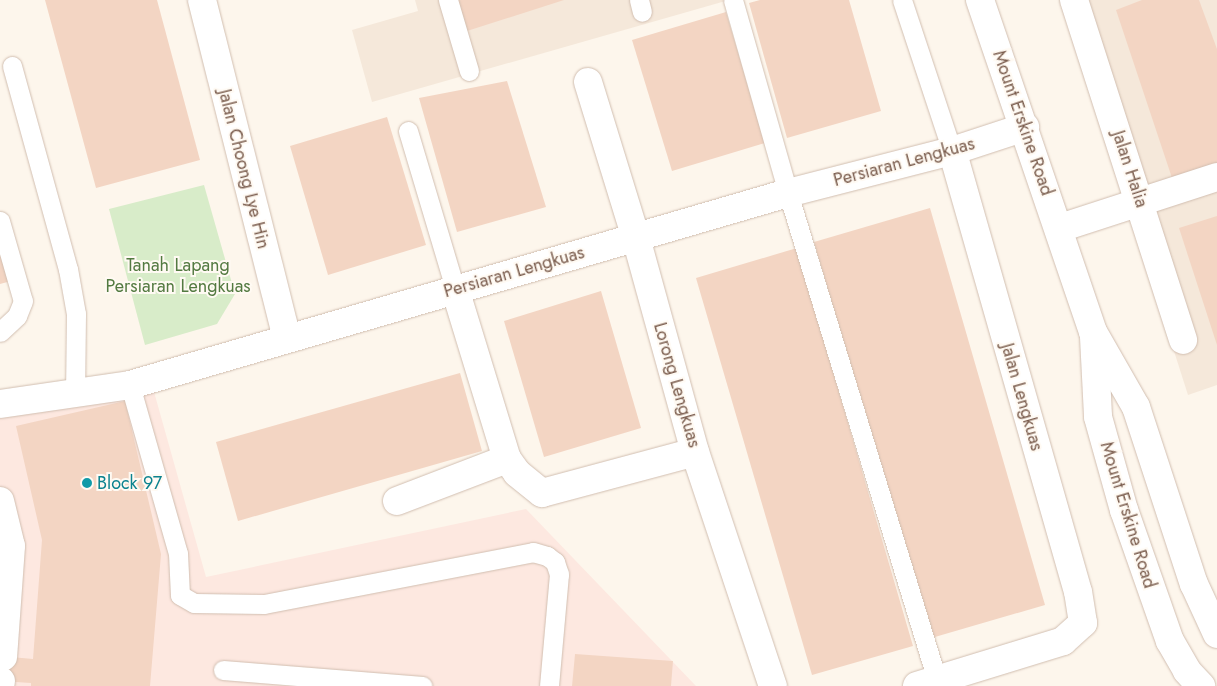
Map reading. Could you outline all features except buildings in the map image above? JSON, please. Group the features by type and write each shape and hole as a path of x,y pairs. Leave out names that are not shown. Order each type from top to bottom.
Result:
{"street":[{"name":"Jalan Choong Lye Hin","path":"202,0 287,338"},
{"name":"Mount Erskine Road","path":"980,0 1026,127 1093,332 1136,407 1194,584 1217,634"},
{"name":"Jalan Halia","path":"1074,0 1141,202 1183,340"},
{"name":"Lorong Lengkuas","path":"588,82 636,238 695,452 773,686"},
{"name":"Persiaran Lengkuas","path":"0,404 130,385 788,193 952,151 1026,127"},
{"name":"Jalan Lengkuas","path":"927,683 1063,641 1083,623 1078,592 952,151"},
{"path":"1060,228 1217,177"},
{"path":"455,289 507,459 517,473 542,493 695,452"},
{"name":"Mount Erskine Road","path":"1093,332 1098,417 1124,510 1170,640 1187,671 1201,686"},
{"path":"397,501 507,459"},
{"path":"0,501 11,546 0,686"}],"lane":[{"path":"448,0 469,71"},
{"path":"733,0 927,683"},
{"name":"Jalan Lengkuas","path":"902,0 952,151"},
{"path":"12,66 68,268 76,314 76,392"},
{"path":"408,131 455,289"},
{"path":"0,221 23,300 17,316 0,332"},
{"path":"130,385 178,553 180,595 194,603 264,604 533,552 548,556 555,562 559,574 549,686"},
{"path":"223,670 422,686"}],"shaded area":[{"path":"415,0 729,0 372,102 352,30 418,11"},
{"path":"1062,0 1217,0 1217,385 1188,395"},
{"path":"149,374 206,577 526,509 696,686 0,686 0,390"}],"green space":[{"name":"Tanah Lapang Persiaran Lengkuas","path":"204,185 235,294 217,324 145,345 109,209"}],"place":[{"name":"Block 97","path":"87,483"}]}
